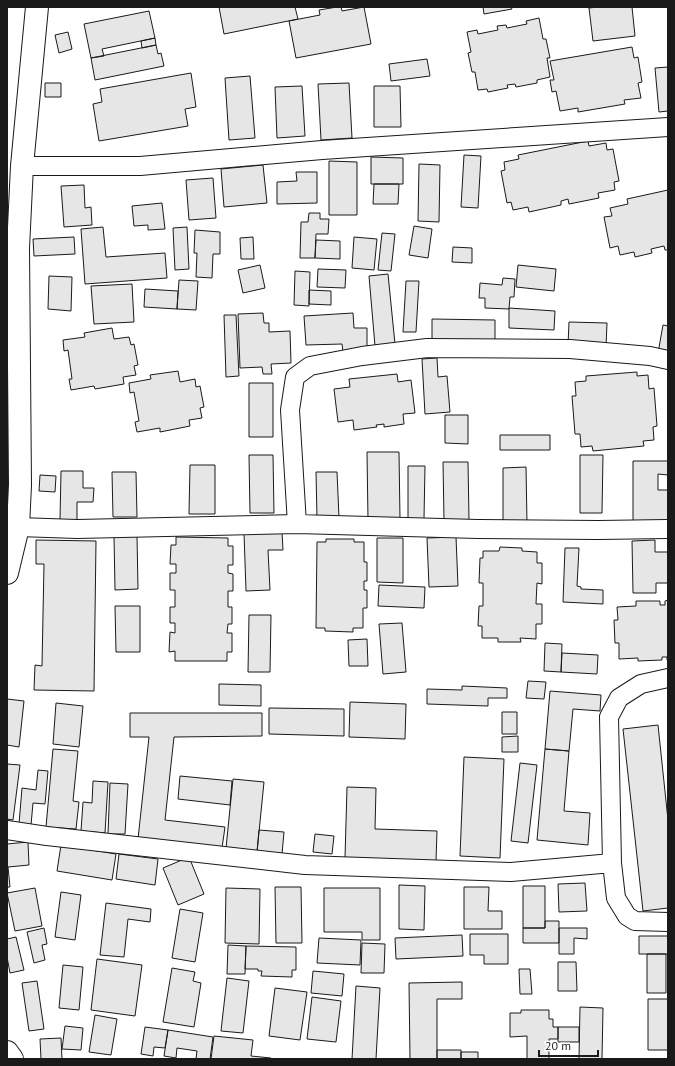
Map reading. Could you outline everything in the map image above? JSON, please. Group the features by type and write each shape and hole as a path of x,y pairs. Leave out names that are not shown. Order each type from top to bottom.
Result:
{"street":[{"path":"7,573 18,527 20,485 12,248 22,166 37,7"},
{"path":"22,166 140,166 322,150 668,127"},
{"path":"297,524 290,410 295,377 310,366 362,356 427,348 570,349 650,356 668,360"},
{"path":"18,527 77,529 297,524 478,529 668,529"},
{"path":"668,678 641,684 619,698 609,717 612,863 616,898 627,916 635,921 668,922"},
{"path":"7,830 55,837 305,865 511,872 612,863"},
{"path":"7,1052 12,1059"}],"building":[{"path":"219,7 295,7 298,19 224,34"},
{"path":"341,7 342,11 364,7 371,44 296,58 289,21 320,15 319,10"},
{"path":"483,7 511,7 512,9 484,14"},
{"path":"632,7 635,36 593,41 589,8"},
{"path":"149,11 155,38 102,49 104,56 91,58 84,24"},
{"path":"539,18 543,39 546,39 550,58 547,58 550,77 537,80 537,83 516,87 515,84 507,85 508,88 488,92 487,89 478,90 475,72 472,72 468,53 471,52 467,32 477,30 478,34 498,30 497,26 506,25 507,28 527,24 526,21"},
{"path":"68,32 72,49 59,53 55,35"},
{"path":"155,38 156,45 142,48 141,41"},
{"path":"156,45 158,54 161,53 164,66 95,80 91,58"},
{"path":"632,47 634,58 638,57 642,82 638,83 641,98 624,100 625,104 578,112 578,108 560,111 556,91 552,92 550,80 554,80 550,61"},
{"path":"427,59 430,76 391,81 389,64"},
{"path":"668,67 668,111 659,112 655,68"},
{"path":"191,73 196,107 185,109 188,126 99,141 93,104 102,102 100,89"},
{"path":"250,76 255,138 229,140 225,78"},
{"path":"45,83 61,83 61,97 45,97"},
{"path":"349,83 352,138 321,140 318,84"},
{"path":"302,86 305,136 277,138 275,87"},
{"path":"374,86 400,86 401,127 374,127"},
{"path":"588,141 589,146 606,143 607,150 613,149 619,181 614,182 615,190 598,193 599,198 569,204 568,199 561,201 561,205 529,212 528,207 513,210 511,202 507,203 501,171 505,170 504,162 519,159 518,155"},
{"path":"464,155 481,156 478,208 461,207"},
{"path":"371,157 403,158 403,184 371,184"},
{"path":"329,161 357,162 357,215 329,215"},
{"path":"419,164 440,165 439,222 418,221"},
{"path":"263,165 267,203 224,207 221,169"},
{"path":"296,172 317,172 317,203 277,204 277,182 297,181"},
{"path":"213,178 216,218 189,220 186,180"},
{"path":"374,184 399,184 398,204 373,204"},
{"path":"84,185 85,208 91,207 92,225 64,227 61,186"},
{"path":"668,190 668,250 665,250 664,246 651,249 652,253 635,257 634,252 620,255 618,246 610,248 604,217 612,216 610,208 628,204 627,199"},
{"path":"162,203 165,229 148,230 148,225 134,226 132,206"},
{"path":"309,213 320,213 320,219 329,219 328,234 316,234 315,258 300,258 301,222 308,222"},
{"path":"414,226 432,229 428,258 409,255"},
{"path":"103,227 106,257 165,253 167,278 85,284 81,229"},
{"path":"187,227 189,269 175,270 173,228"},
{"path":"195,230 220,232 220,254 213,254 212,278 196,277 197,253 194,253"},
{"path":"382,233 395,234 391,271 378,270"},
{"path":"74,237 75,254 34,256 33,239"},
{"path":"253,237 254,259 241,259 240,238"},
{"path":"354,237 377,239 374,270 352,268"},
{"path":"316,240 340,241 340,259 315,258"},
{"path":"453,247 472,248 472,263 452,262"},
{"path":"260,265 265,288 243,293 238,270"},
{"path":"518,265 556,269 554,291 516,287"},
{"path":"318,269 346,270 345,288 317,287"},
{"path":"295,271 310,272 309,306 294,305"},
{"path":"388,274 395,344 375,346 369,276"},
{"path":"49,276 72,277 71,311 48,309"},
{"path":"503,278 515,279 514,297 510,297 509,309 485,308 485,298 479,298 480,283 502,285"},
{"path":"179,280 198,281 196,310 177,309"},
{"path":"406,281 419,281 416,332 403,332"},
{"path":"132,284 134,322 94,324 91,286"},
{"path":"145,289 178,291 177,309 144,307"},
{"path":"309,290 331,291 331,305 309,304"},
{"path":"509,308 555,311 554,330 509,328"},
{"path":"263,313 264,323 269,323 269,332 290,331 291,363 271,364 272,374 263,374 262,367 240,368 238,314"},
{"path":"353,313 354,328 367,328 367,351 343,352 342,344 306,345 304,316"},
{"path":"224,315 236,315 239,376 226,377"},
{"path":"432,319 495,320 495,341 432,341"},
{"path":"569,322 607,323 606,347 568,345"},
{"path":"663,325 668,326 668,355 658,353"},
{"path":"112,328 114,339 129,337 131,345 134,344 138,365 134,366 136,375 123,377 124,384 95,389 94,386 71,390 69,379 72,379 68,350 64,351 63,340 85,337 84,333"},
{"path":"437,358 438,377 447,376 450,412 425,414 422,359"},
{"path":"178,371 180,382 195,379 196,387 200,386 204,407 200,408 202,418 189,420 190,426 160,432 160,428 137,432 135,422 139,421 134,392 130,393 129,383 151,379 150,375"},
{"path":"637,372 637,376 648,375 649,389 654,388 657,426 653,427 654,440 643,441 644,446 593,451 592,446 581,447 580,434 575,434 572,396 576,396 575,382 586,381 586,376"},
{"path":"397,374 398,382 411,380 415,413 403,414 404,424 384,427 384,424 376,425 377,427 354,430 353,420 338,422 334,389 350,387 349,379"},
{"path":"249,383 273,383 273,437 249,437"},
{"path":"445,415 468,415 468,444 445,443"},
{"path":"500,435 550,435 550,450 500,450"},
{"path":"367,452 399,452 400,519 368,520"},
{"path":"249,455 273,455 274,513 250,513"},
{"path":"580,455 603,455 602,513 580,513"},
{"path":"633,461 668,461 668,475 658,474 658,490 668,490 668,523 633,522"},
{"path":"443,462 468,462 469,520 444,520"},
{"path":"190,465 215,465 215,514 189,514"},
{"path":"408,466 425,466 424,519 408,519"},
{"path":"526,467 527,523 503,523 503,468"},
{"path":"61,471 83,471 83,488 94,488 93,502 77,502 77,520 60,520"},
{"path":"112,472 136,472 137,517 113,517"},
{"path":"316,472 337,472 339,517 317,518"},
{"path":"40,475 56,476 55,492 39,491"},
{"path":"282,532 283,550 268,550 270,590 246,591 244,533"},
{"path":"114,536 137,536 138,589 115,590"},
{"path":"176,537 228,538 228,546 233,546 233,565 228,565 228,573 233,574 233,591 228,591 228,607 232,607 232,624 228,624 227,633 232,633 232,652 227,652 227,661 175,661 175,651 169,652 170,632 175,633 175,623 170,623 170,607 175,607 175,590 170,590 170,573 176,573 176,564 170,564 171,545 176,545"},
{"path":"456,537 458,586 429,587 427,538"},
{"path":"377,538 403,538 403,583 377,582"},
{"path":"326,539 354,539 354,542 364,542 364,562 367,562 367,581 364,581 364,590 367,590 367,608 363,608 363,628 353,628 353,632 325,631 325,628 316,628 317,542 326,542"},
{"path":"36,540 96,541 94,691 34,690 35,665 42,666 44,564 36,564"},
{"path":"655,540 655,552 668,552 668,583 656,583 656,593 633,593 632,541"},
{"path":"500,547 522,548 522,551 537,552 537,563 542,563 542,584 537,583 536,604 542,604 542,624 536,624 536,639 520,638 521,642 498,642 498,638 482,638 482,626 478,626 479,606 483,606 483,583 479,583 480,558 483,558 483,551 499,551"},
{"path":"565,548 579,548 577,586 581,587 581,589 603,590 603,604 563,602"},
{"path":"379,585 425,587 424,608 378,606"},
{"path":"668,600 668,660 667,657 662,657 662,660 638,661 638,658 619,659 619,643 615,643 614,620 618,620 617,607 636,606 636,601 660,601 660,605 665,605 665,601"},
{"path":"115,606 140,606 140,652 116,652"},
{"path":"249,615 271,615 270,672 248,672"},
{"path":"402,623 406,672 383,674 379,624"},
{"path":"367,639 368,666 349,666 348,640"},
{"path":"545,643 562,644 561,672 544,671"},
{"path":"562,653 598,655 597,674 561,672"},
{"path":"528,681 546,682 544,699 526,698"},
{"path":"219,684 261,685 261,706 219,705"},
{"path":"462,686 507,688 507,698 488,698 488,706 427,704 427,689 462,690"},
{"path":"550,691 601,695 600,711 573,709 569,751 545,749"},
{"path":"7,699 24,701 19,747 7,745"},
{"path":"350,702 406,704 405,739 349,737"},
{"path":"56,703 83,706 79,747 53,744"},
{"path":"269,708 344,709 344,736 269,734"},
{"path":"502,712 517,712 517,734 502,734"},
{"path":"130,713 262,713 262,736 174,737 165,820 225,827 222,848 138,839 149,737 130,737"},
{"path":"658,725 668,820 668,908 643,911 623,729"},
{"path":"518,736 518,752 502,752 502,737"},
{"path":"53,749 78,751 73,801 79,802 76,829 46,827"},
{"path":"545,749 569,751 564,811 590,813 588,845 537,840"},
{"path":"464,757 504,759 500,858 460,856"},
{"path":"520,763 537,765 528,843 511,841"},
{"path":"7,764 20,765 13,820 7,819"},
{"path":"38,770 48,771 45,804 33,803 31,825 19,824 22,788 36,790"},
{"path":"180,776 232,781 230,805 178,799"},
{"path":"233,779 264,782 257,852 226,848"},
{"path":"93,781 108,782 105,833 81,831 83,802 92,803"},
{"path":"110,783 128,784 125,834 108,834"},
{"path":"347,787 376,788 375,829 437,831 436,861 345,858"},
{"path":"259,830 284,832 282,854 257,852"},
{"path":"315,834 334,836 332,854 313,852"},
{"path":"28,842 29,865 8,867 10,887 7,887 7,844"},
{"path":"61,845 116,854 112,880 57,871"},
{"path":"119,854 158,859 155,885 116,879"},
{"path":"189,857 204,894 178,905 163,868"},
{"path":"585,883 587,911 559,912 558,884"},
{"path":"399,885 425,886 424,930 399,929"},
{"path":"523,886 545,886 545,928 523,928"},
{"path":"275,887 301,887 302,943 276,943"},
{"path":"464,887 489,887 488,911 502,911 502,929 464,929"},
{"path":"35,888 42,926 15,931 7,893"},
{"path":"226,888 260,889 259,944 225,943"},
{"path":"324,888 380,888 380,940 362,940 362,932 324,932"},
{"path":"61,892 81,895 75,940 55,937"},
{"path":"106,903 151,909 150,922 128,919 124,957 100,955"},
{"path":"180,909 203,913 195,962 172,958"},
{"path":"545,921 559,921 559,943 523,943 523,928 545,928"},
{"path":"44,928 47,944 42,945 45,960 34,963 27,932"},
{"path":"559,928 587,928 587,939 574,938 574,954 559,954"},
{"path":"470,934 508,934 508,964 484,964 484,955 470,955"},
{"path":"462,935 463,956 396,959 395,938"},
{"path":"639,936 668,936 668,954 639,954"},
{"path":"16,937 24,970 10,973 7,957 7,939"},
{"path":"319,938 361,940 360,965 317,963"},
{"path":"362,943 385,944 384,973 361,973"},
{"path":"228,945 246,946 245,974 227,974"},
{"path":"246,946 296,947 296,970 292,970 292,977 261,976 262,971 258,971 258,969 245,969"},
{"path":"647,954 666,954 666,993 647,993"},
{"path":"97,959 142,965 135,1016 91,1010"},
{"path":"558,962 576,962 577,991 558,991"},
{"path":"63,965 83,967 79,1010 59,1008"},
{"path":"172,968 195,972 193,981 201,983 194,1027 163,1022"},
{"path":"519,969 530,969 532,994 520,994"},
{"path":"313,971 344,974 342,996 311,993"},
{"path":"227,978 249,981 243,1033 221,1031"},
{"path":"37,981 44,1029 29,1031 22,983"},
{"path":"462,982 462,999 437,999 437,1059 410,1059 409,983"},
{"path":"356,986 380,988 376,1059 352,1059"},
{"path":"275,988 307,992 300,1040 269,1036"},
{"path":"312,997 341,1001 336,1042 307,1039"},
{"path":"648,999 668,999 668,1050 648,1050"},
{"path":"580,1007 603,1008 602,1059 579,1059"},
{"path":"521,1010 549,1010 549,1019 553,1019 553,1027 558,1027 558,1039 549,1039 549,1059 527,1059 527,1036 510,1037 510,1013 521,1013"},
{"path":"95,1015 117,1019 111,1055 89,1052"},
{"path":"65,1026 83,1028 81,1050 62,1049"},
{"path":"145,1027 168,1030 165,1048 154,1047 153,1056 141,1054"},
{"path":"558,1027 579,1027 579,1042 558,1042"},
{"path":"168,1030 213,1037 210,1059 196,1059 197,1051 177,1048 176,1058 164,1056"},
{"path":"214,1036 253,1040 251,1056 271,1059 211,1059"},
{"path":"61,1038 62,1059 41,1059 40,1039"},
{"path":"437,1050 461,1050 461,1059 437,1059"},
{"path":"461,1052 478,1052 478,1059 461,1059"}]}
